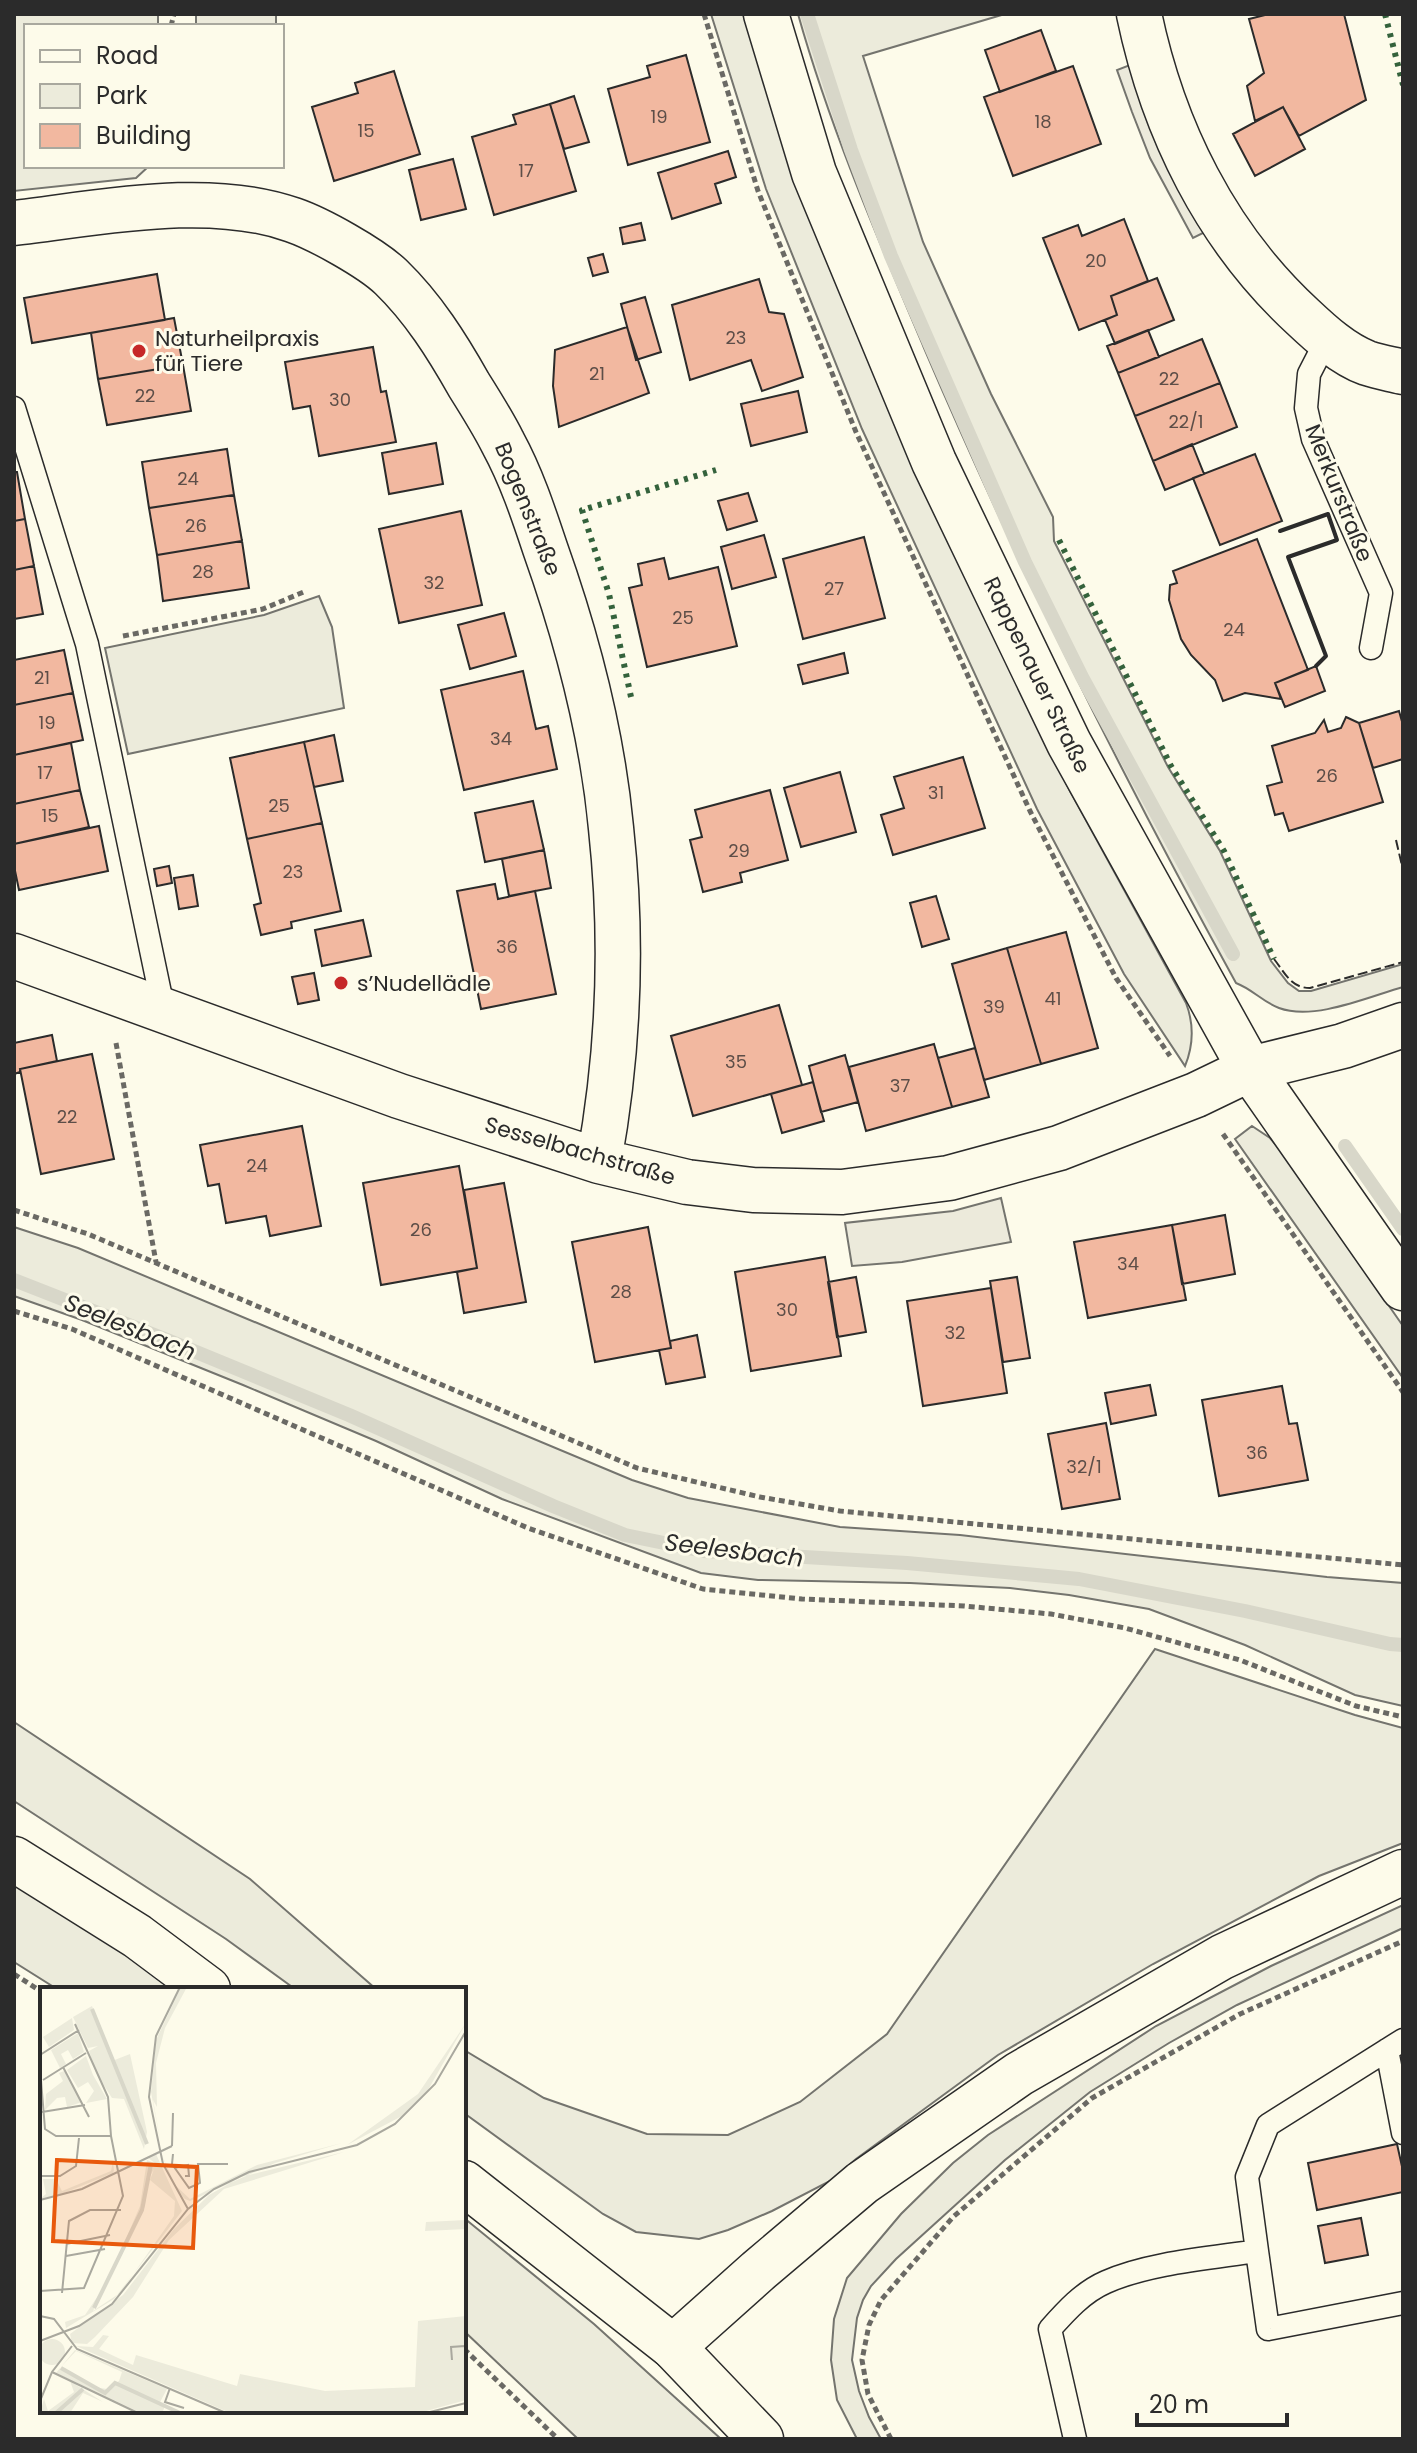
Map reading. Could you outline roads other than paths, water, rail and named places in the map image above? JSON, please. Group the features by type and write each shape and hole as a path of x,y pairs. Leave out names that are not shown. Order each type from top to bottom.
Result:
{"street":[{"name":"Rappenauer Straße","path":"766,14 814,173 934,462 1069,743 1250,1069 1403,1288"},
{"path":"1139,14 1149,61 1168,113 1195,175 1223,225 1275,292 1327,339 1366,362 1403,372"},
{"name":"Bogenstraße","path":"14,223 168,205 235,208 292,219 325,235 389,275 440,334 504,444 527,494 568,613 593,714 611,827 619,968 609,1107 599,1161"},
{"name":"Sesselbachstraße","path":"14,956 399,1096 599,1161 687,1182 753,1190 842,1192 949,1178 1059,1148 1196,1095 1250,1069 1343,1046 1403,1025"},
{"path":"14,1859 137,1936 205,1987"},
{"path":"673,2347 862,2183 1019,2074 1222,1957 1403,1872"},
{"path":"466,2185 673,2347 761,2439"}],"lane":[{"name":"Merkurstraße","path":"1327,339 1309,374 1306,408 1313,439 1381,593 1371,648"},
{"path":"14,408 87,644 164,1012"},
{"path":"1403,2133 1395,2045 1268,2125 1247,2177 1268,2329 1403,2303"},
{"path":"1075,2439 1050,2329 1071,2305 1106,2282 1170,2264 1257,2251"}],"waterway":[{"path":"807,14 851,150 891,256 1025,562 1082,677 1233,954"},
{"path":"1345,1146 1403,1229"},
{"name":"Seelesbach","path":"14,1280 349,1415 625,1535 703,1551 907,1563 1079,1579 1403,1645"}],"place":[{"name":"Naturheilpraxis für Tiere","path":"139,351"},
{"name":"s’Nudellädle","path":"341,983"}]}
